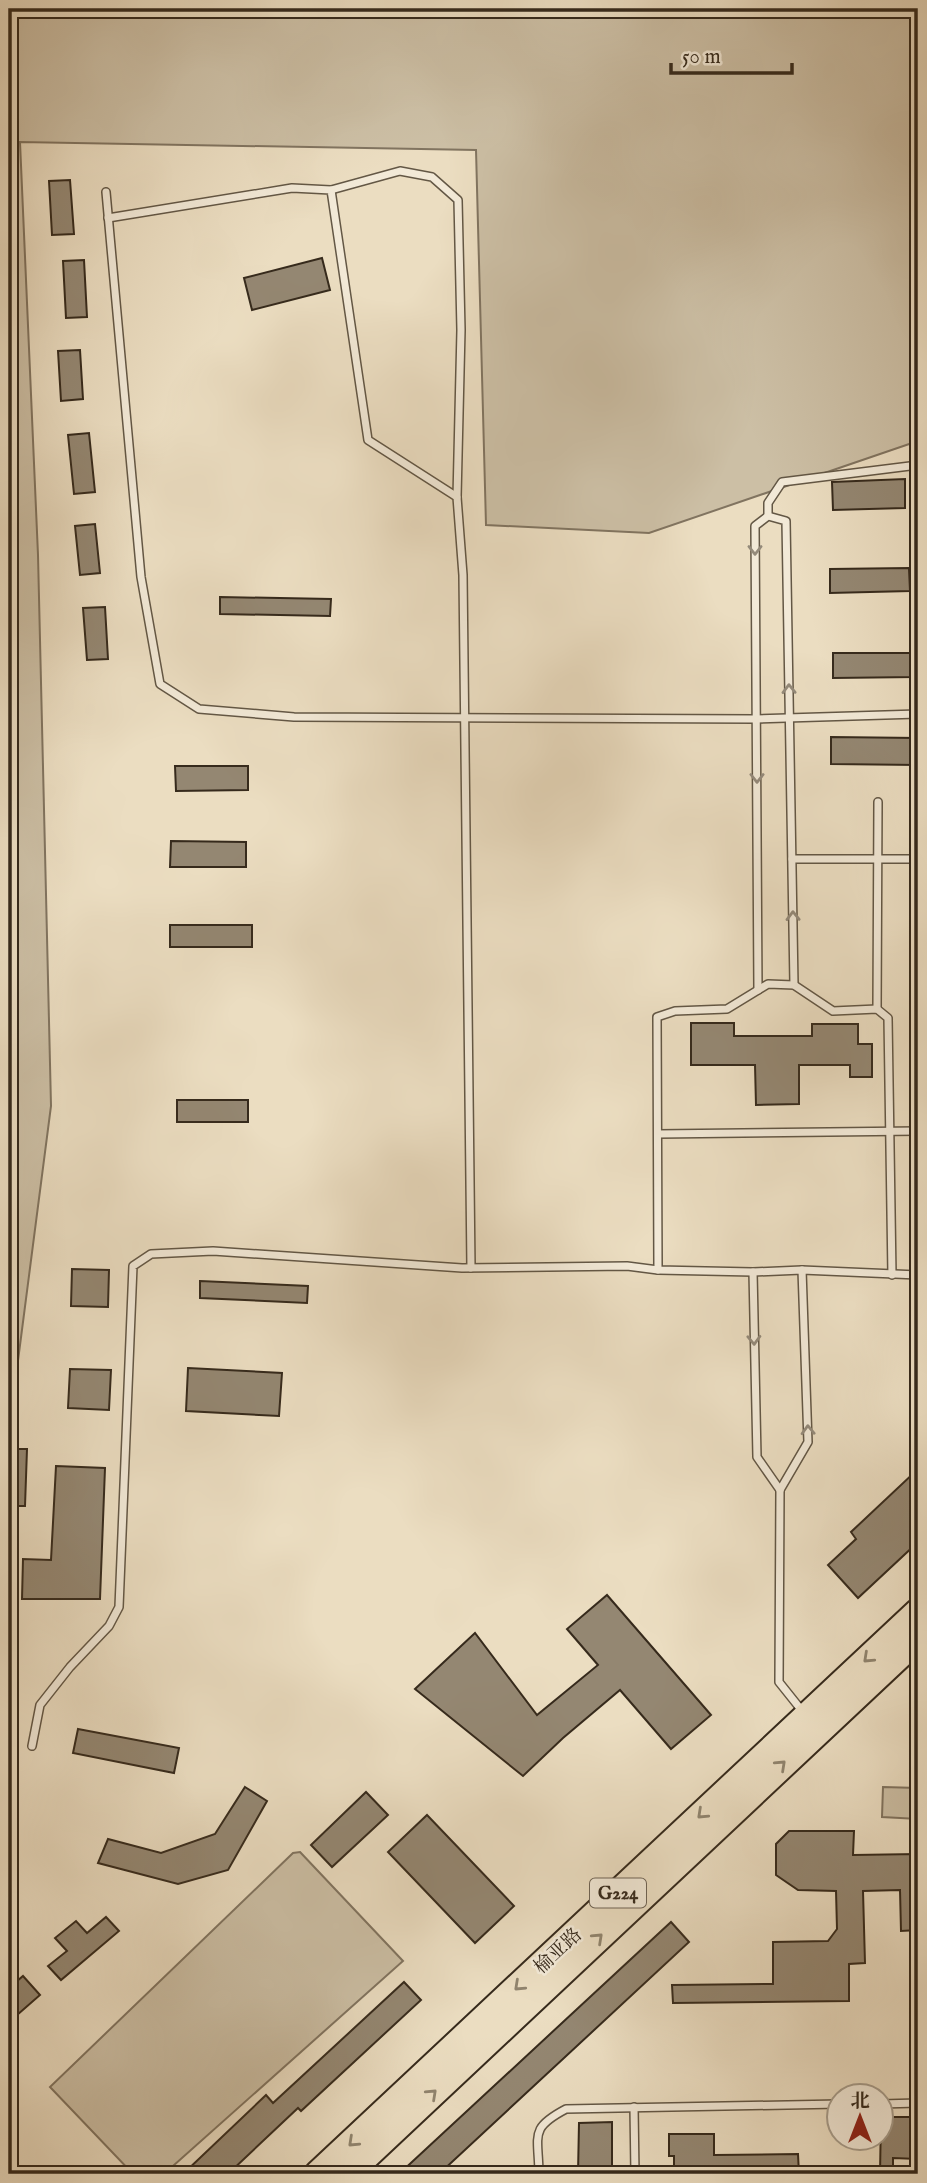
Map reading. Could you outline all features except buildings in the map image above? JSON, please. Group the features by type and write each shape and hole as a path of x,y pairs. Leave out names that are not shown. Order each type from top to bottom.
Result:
{"highway":[{"name":"榆亚路","path":"318,2174 918,1612"},
{"name":"榆亚路","path":"347,2174 918,1638"}],"lane":[{"path":"108,218 292,188 331,190 400,172 432,177 458,200 461,330 457,498 463,575 471,1268"},
{"path":"331,190 368,440 457,498"},
{"path":"106,192 141,577 160,684 199,709 294,717 756,719 918,714"},
{"path":"768,516 768,503 782,482 918,465"},
{"path":"768,516 786,521 794,985"},
{"path":"758,990 755,526 768,516"},
{"path":"877,1009 878,802"},
{"path":"792,859 918,859"},
{"path":"658,1270 657,1017 675,1012 727,1009 768,984 794,985 833,1012 877,1009 888,1018 891,1275"},
{"path":"658,1134 918,1131"},
{"path":"32,1746 40,1705 70,1667 109,1626 119,1607 133,1266 151,1254 213,1251 471,1268 627,1266 658,1270 802,1270 918,1275"},
{"path":"802,1270 808,1443 780,1490 779,1682 807,1717"},
{"path":"752,1272 757,1457 780,1490"},
{"path":"539,2172 538,2131 546,2119 566,2109 825,2104"},
{"path":"895,2104 918,2104"},
{"path":"634,2107 635,2174"}],"shaded area":[{"path":"9,9 918,9 918,441 649,533 486,525 476,150 20,142 38,555 51,1106 9,1430"},
{"path":"883,1787 918,1788 918,1819 882,1817"},
{"path":"300,1852 403,1961 164,2174 133,2174 50,2087 293,1853"}]}
